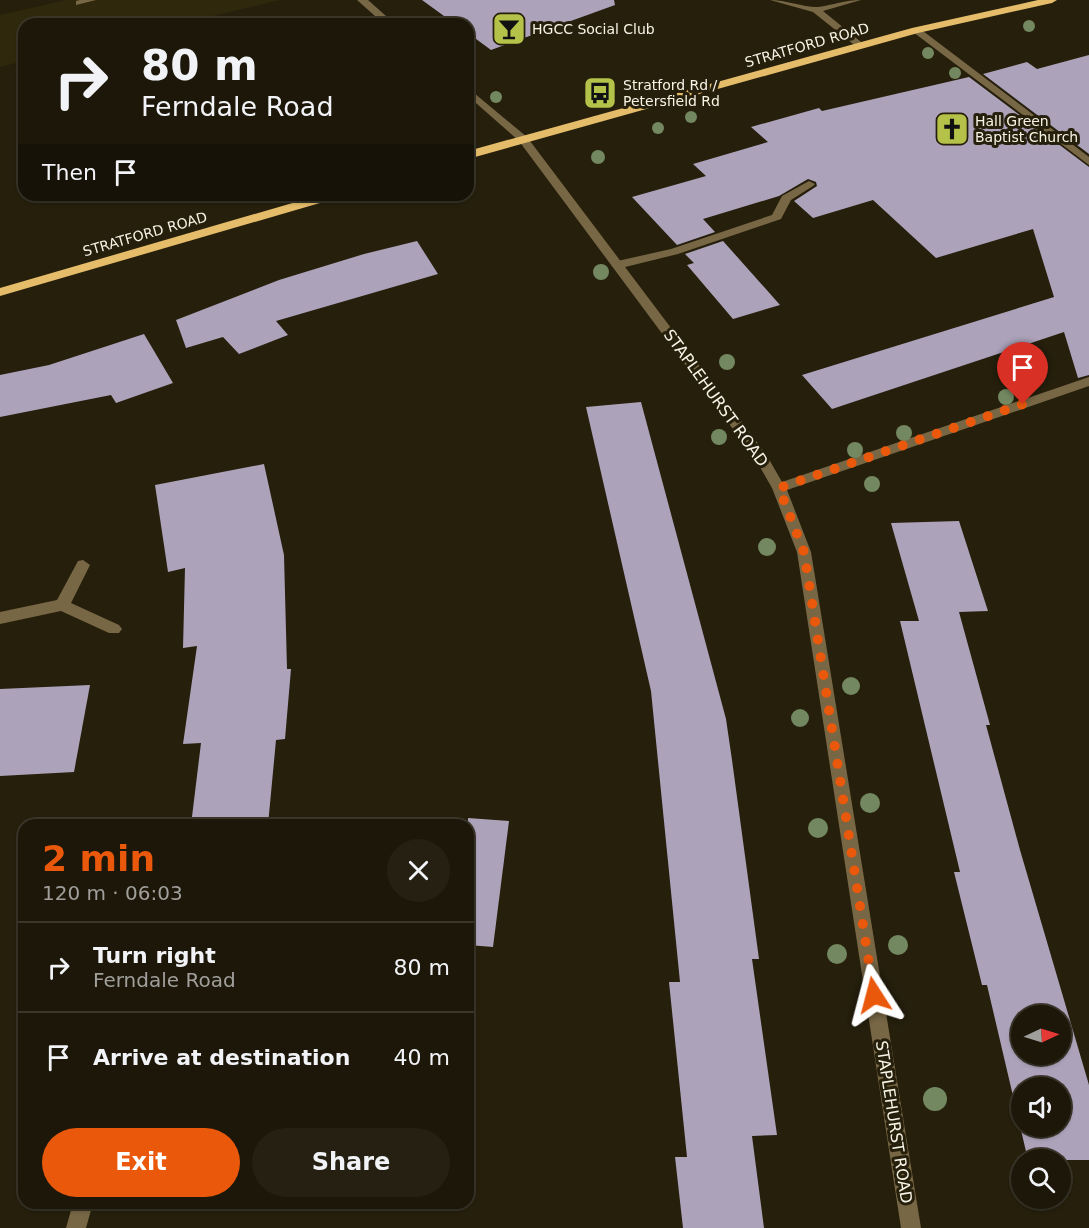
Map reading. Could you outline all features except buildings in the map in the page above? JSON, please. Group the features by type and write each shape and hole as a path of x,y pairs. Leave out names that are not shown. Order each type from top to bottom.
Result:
{"highway":[{"name":"STRATFORD ROAD","path":"474,153 916,30 1052,0"},
{"name":"STRATFORD ROAD","path":"0,292 312,201"}],"street":[{"path":"79,3 91,0"},
{"path":"362,0 383,18"},
{"path":"775,0 816,10 861,46"},
{"path":"816,10 856,0"},
{"path":"916,30 1089,162"},
{"name":"STAPLEHURST ROAD","path":"474,96 523,139 761,457 779,488 804,552 911,1228"},
{"path":"617,265 674,252 777,217 786,198 809,184"},
{"path":"779,488 1089,381"},
{"path":"62,605 84,565"},
{"path":"0,618 62,605 114,629"},
{"path":"76,1228 81,1209"}],"shaded area":[{"path":"66,0 280,0 205,18 18,18 18,62 0,67 0,15"}],"place":[{"name":"HGCC Social Club","path":"509,29"},
{"name":"Stratford Rd / Petersfield Rd","path":"600,93"},
{"name":"Hall Green Baptist Church","path":"952,129"}],"route":[{"path":"874,995 804,552 779,488 1023,404"}]}
